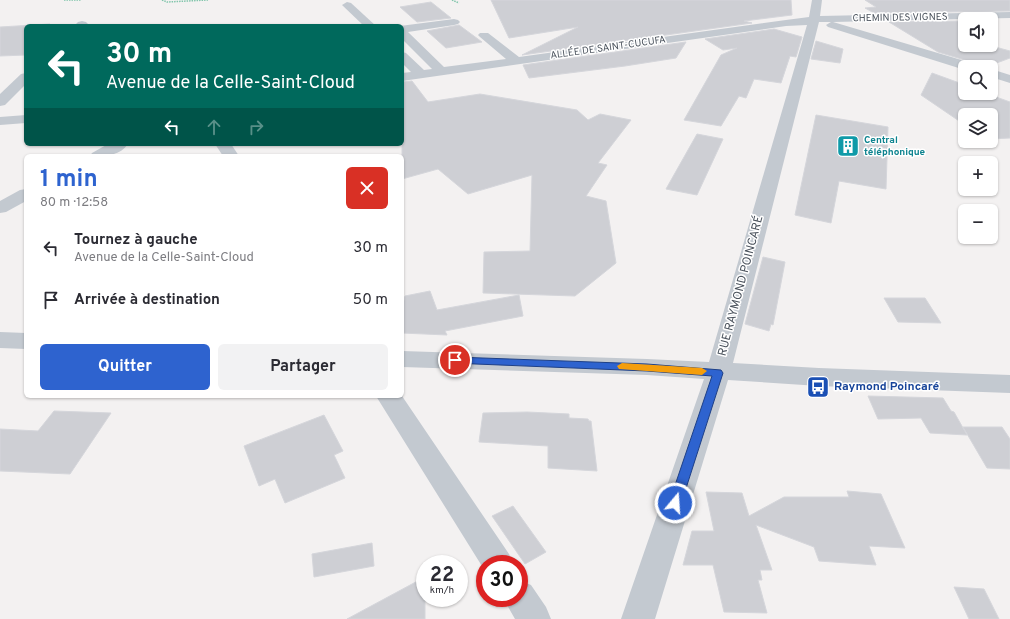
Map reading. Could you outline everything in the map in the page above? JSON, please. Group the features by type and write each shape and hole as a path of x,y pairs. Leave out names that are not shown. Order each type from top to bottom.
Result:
{"street":[{"name":"RUE RAYMOND POINCARÉ","path":"638,619 718,373 814,20 817,0"},
{"path":"347,5 368,24"},
{"name":"CHEMIN DES VIGNES","path":"814,20 1010,16"},
{"name":"ALLÉE DE SAINT-CUCUFA","path":"404,77 814,20"},
{"path":"814,20 958,63"},
{"path":"404,31 454,22"},
{"path":"404,33 441,71"},
{"path":"484,35 516,61"},
{"path":"404,58 422,74"},
{"path":"998,75 1010,79"},
{"path":"0,84 24,81"},
{"path":"0,102 24,81"},
{"path":"0,121 24,119"},
{"path":"102,154 116,146"},
{"path":"0,208 24,195"},
{"path":"0,340 24,341"},
{"path":"404,359 647,367 718,373 1010,384"},
{"path":"390,398 492,555"},
{"path":"526,607 534,619"}],"path":[{"path":"64,0 81,0"},
{"path":"162,0 167,2 208,0"}],"building":[{"path":"491,0 791,0 792,15 744,21 752,23 522,55 578,27 509,38"},
{"path":"865,0 1010,0 1010,11 874,13 865,8 876,7"},
{"path":"431,2 451,18 417,22 400,7"},
{"path":"958,21 958,52 998,52 998,48 1010,51 1010,58 998,62 998,60 965,60 938,52 889,22"},
{"path":"459,25 482,42 446,48 427,31"},
{"path":"24,26 24,55 0,56 0,27"},
{"path":"774,29 802,37 796,57 790,56 781,83 754,79 746,98 739,96 721,126 684,120 721,55 737,48 723,50 705,39"},
{"path":"816,41 843,49 840,63 811,59"},
{"path":"686,42 676,58 625,66 529,78 523,65"},
{"path":"932,73 958,82 958,100 998,100 998,98 1010,102 1010,138 998,139 998,108 958,108 958,120 921,95"},
{"path":"412,81 428,102 480,94 577,110 588,120 600,114 631,120 598,163 607,165 586,196 606,201 616,263 575,296 483,293 484,252 530,251 532,175 468,194 438,169 404,178 404,154 402,154 402,146 404,146 404,82"},
{"name":"Central téléphonique","path":"816,115 888,127 886,189 839,181 831,223 795,215"},
{"path":"697,134 723,139 697,195 666,189"},
{"path":"763,257 785,262 773,325 771,324 769,331 745,324"},
{"path":"430,291 437,310 519,295 523,316 445,331 447,335 404,333 405,296"},
{"path":"884,298 925,298 941,323 898,322"},
{"path":"868,396 943,398 951,411 954,412 967,435 930,433 921,418 878,419"},
{"path":"54,411 111,413 70,474 0,471 0,429 38,431"},
{"path":"527,412 569,414 569,418 588,419 591,421 597,471 548,468 548,446 479,442 483,413"},
{"path":"324,415 343,451 334,455 345,478 285,503 275,479 259,486 244,446"},
{"path":"963,427 1002,427 1010,439 1010,469 987,468"},
{"path":"847,491 881,494 905,548 869,546 876,565 819,561 814,547 756,525 772,570 760,570 762,580 758,580 767,613 724,612 713,565 683,565 692,531 714,531 706,492 742,493 749,516 784,497 849,497"},
{"path":"513,506 546,552 528,562 528,555 519,555 492,516"},
{"path":"372,543 374,566 314,577 312,554"},
{"path":"416,582 416,607 425,607 425,619 347,619"},
{"path":"954,587 984,589 999,619 969,619"}],"slow traffic":[{"path":"622,366 702,371"}],"place":[{"name":"Central téléphonique","path":"848,146"},
{"name":"Raymond Poincaré","path":"818,387"}],"route":[{"path":"455,360 647,367 718,373 675,503"}]}
